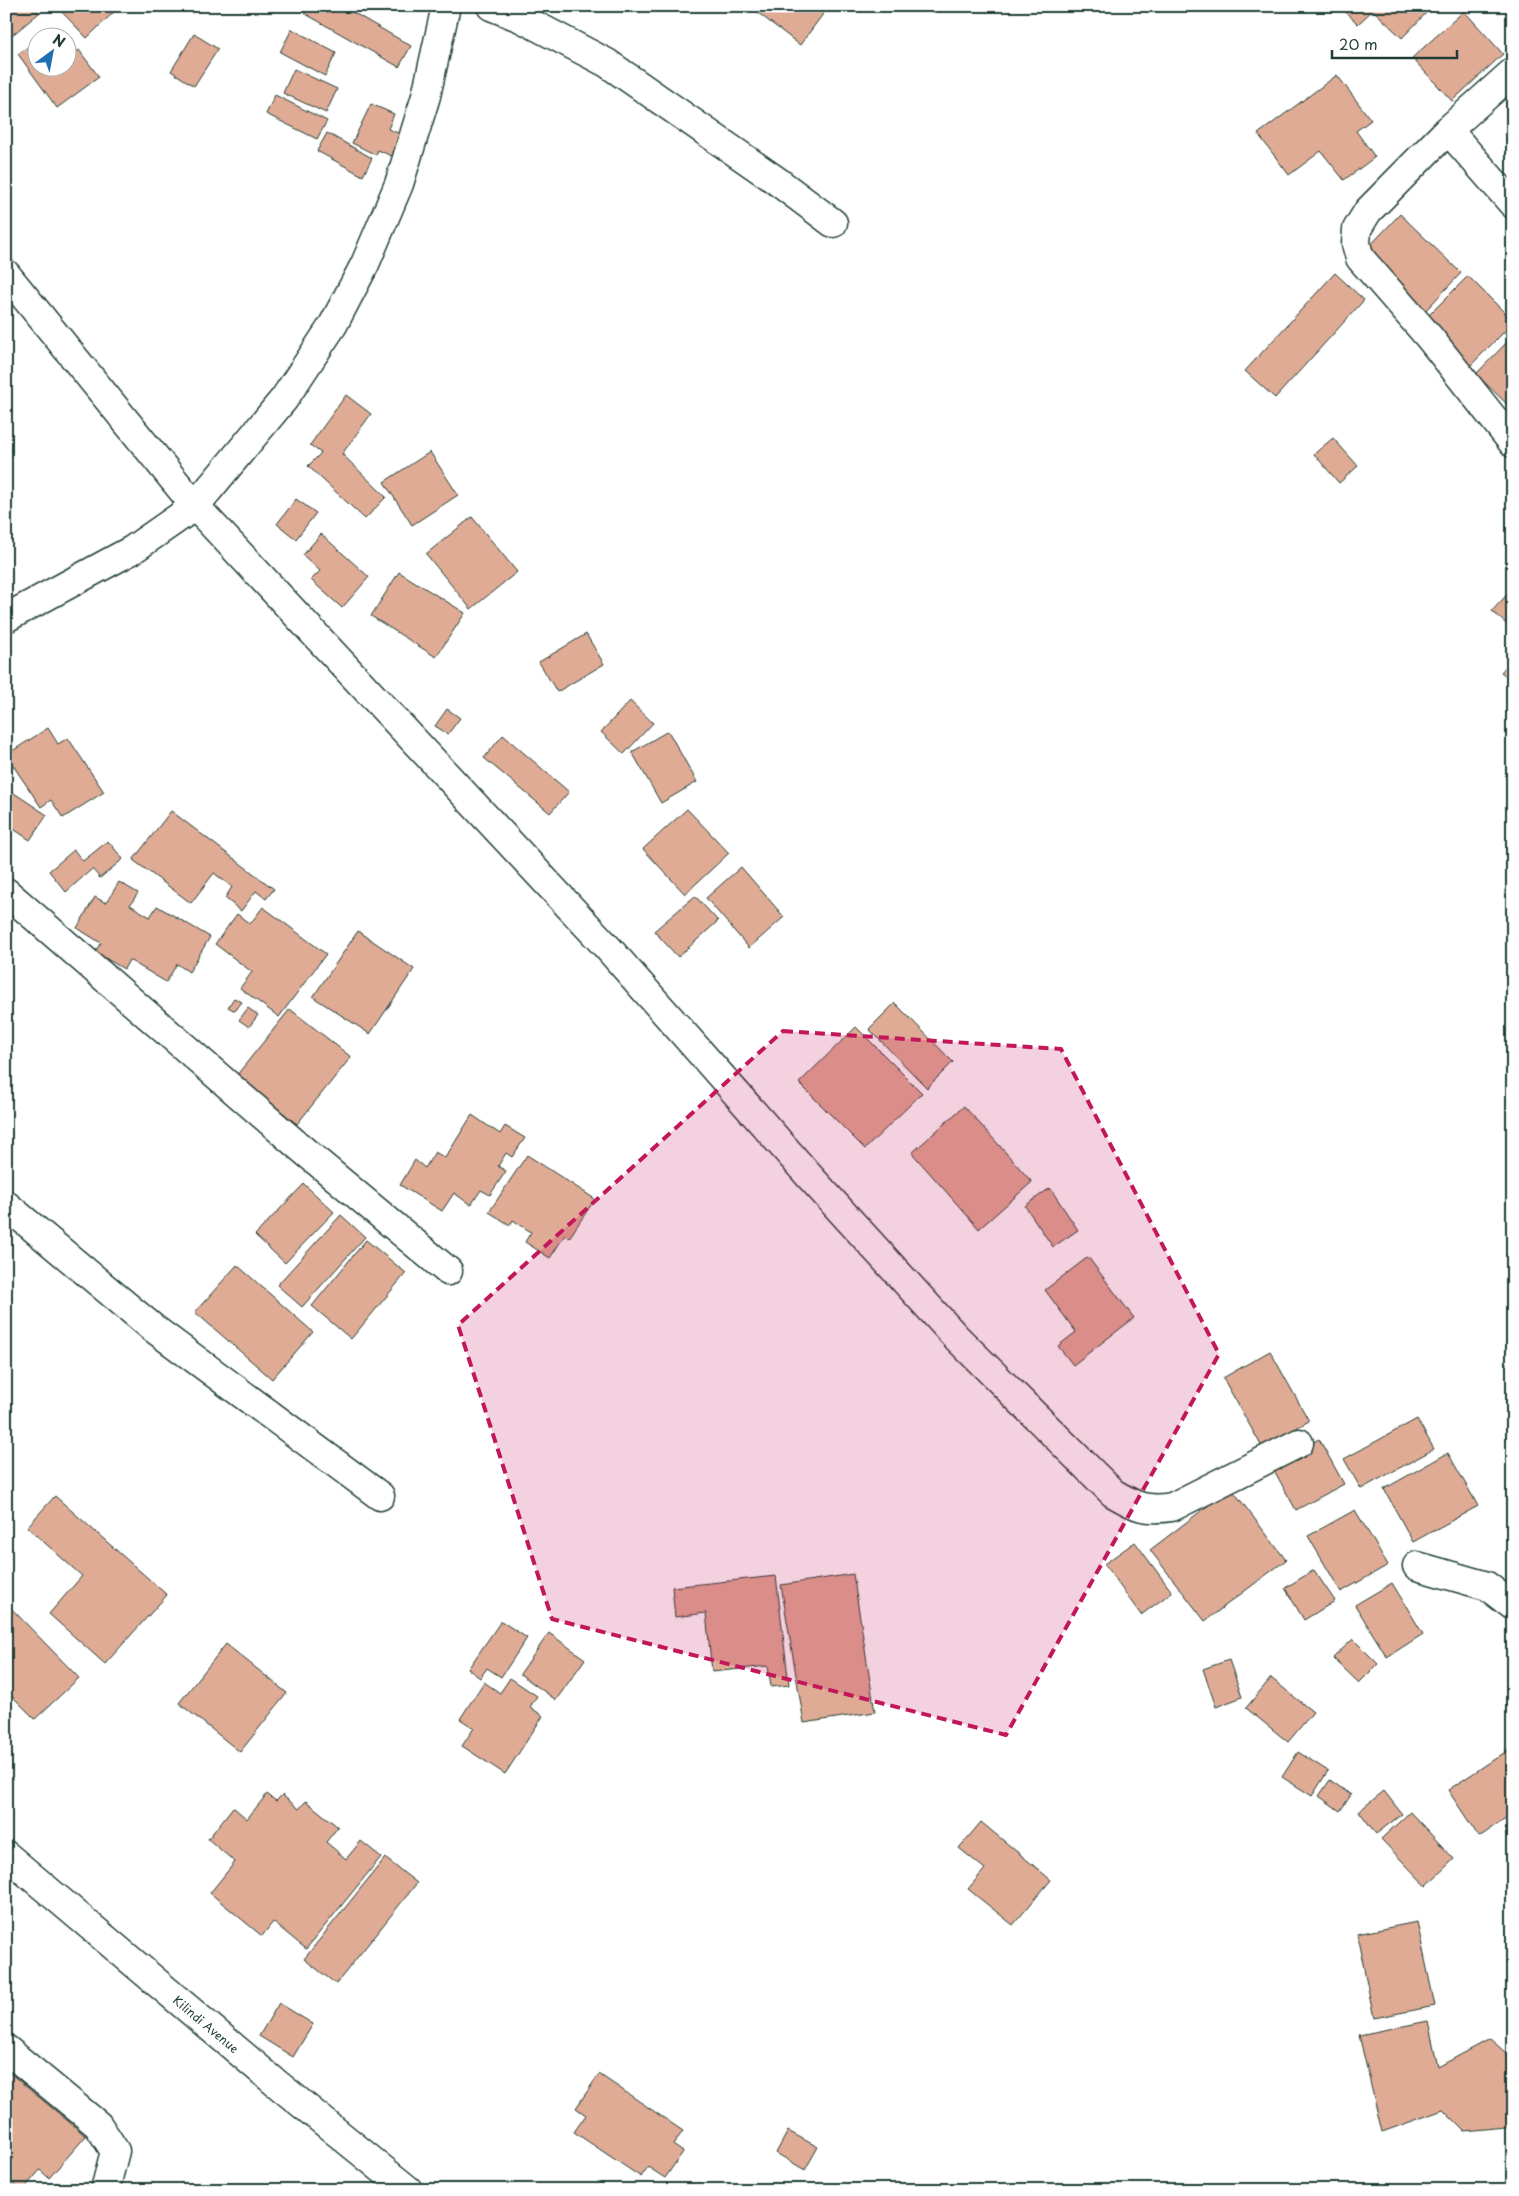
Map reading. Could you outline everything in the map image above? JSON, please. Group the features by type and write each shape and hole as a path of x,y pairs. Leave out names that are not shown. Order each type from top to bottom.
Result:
{"street":[{"path":"6,618 132,550 195,506 284,399 333,325 365,264 399,184 426,96 446,6"},
{"path":"491,6 521,18 607,63 833,223"},
{"path":"1513,72 1448,130 1368,211 1357,229 1356,244 1360,258 1429,337 1513,443"},
{"path":"1448,130 1513,204"},
{"path":"6,274 195,506 608,948 811,1178 956,1336 1113,1493 1136,1506 1152,1510 1172,1507 1299,1443"},
{"path":"6,892 296,1144 448,1271"},
{"path":"6,1205 154,1328 380,1496"},
{"path":"1417,1566 1487,1586 1513,1606"},
{"name":"Kilindi Avenue","path":"6,1855 201,2021 408,2190"},
{"path":"6,2049 98,2125 115,2151 105,2190"}],"highlighted area":[{"path":"783,1031 1061,1049 1219,1354 1006,1735 552,1619 458,1325"}],"building":[{"path":"6,6 34,6 39,13 10,37 6,32"},
{"path":"56,6 120,6 87,38"},
{"path":"308,6 342,6 411,46 399,67 304,13"},
{"path":"749,6 822,6 826,10 800,45"},
{"path":"1339,6 1433,6 1402,38 1373,10 1358,24"},
{"path":"1464,11 1503,54 1452,101 1412,58"},
{"path":"292,29 336,53 325,76 280,52"},
{"path":"194,34 218,49 194,86 171,71"},
{"path":"28,47 28,68 18,54"},
{"path":"79,50 99,77 57,108 35,78 78,78"},
{"path":"294,69 337,89 326,113 283,93"},
{"path":"1337,75 1371,120 1356,131 1375,157 1344,180 1321,151 1289,175 1258,134"},
{"path":"275,95 327,121 317,139 266,114"},
{"path":"371,104 394,114 388,129 403,135 394,157 378,150 376,155 352,143"},
{"path":"327,133 372,158 363,176 317,151"},
{"path":"1400,214 1461,273 1425,311 1364,252"},
{"path":"1335,273 1364,300 1275,398 1245,371"},
{"path":"1468,276 1513,321 1470,366 1424,320"},
{"path":"1513,336 1513,410 1476,374"},
{"path":"346,395 371,414 342,454 386,497 365,519 308,466 321,453 310,445"},
{"path":"1333,438 1358,466 1339,483 1314,454"},
{"path":"430,452 458,495 412,525 384,482"},
{"path":"296,499 316,513 296,539 277,524"},
{"path":"472,517 517,572 471,609 426,554"},
{"path":"321,534 369,577 342,608 311,580 320,571 303,555"},
{"path":"399,572 465,613 436,657 371,616"},
{"path":"1513,588 1513,630 1492,611"},
{"path":"586,634 604,664 557,692 539,662"},
{"path":"1513,659 1513,678 1511,680 1501,672"},
{"path":"630,701 653,723 624,754 601,732"},
{"path":"447,709 460,718 448,734 435,726"},
{"path":"48,728 58,744 68,738 104,792 63,818 51,800 41,807 6,755"},
{"path":"668,731 697,782 661,803 632,752"},
{"path":"503,735 569,792 550,813 484,758"},
{"path":"11,791 47,815 30,840 6,824 6,798"},
{"path":"687,809 729,853 685,894 643,849"},
{"path":"171,811 274,889 266,899 256,891 241,911 225,898 232,887 214,873 191,903 133,860"},
{"path":"108,841 123,859 100,878 92,869 66,892 49,871 74,850 83,861"},
{"path":"741,867 784,917 749,948 706,898"},
{"path":"119,882 138,893 130,905 150,917 157,906 210,937 189,972 177,964 166,982 129,960 124,969 95,952 101,943 77,928 95,897 106,903"},
{"path":"695,896 718,921 678,957 654,931"},
{"path":"263,907 326,954 279,1017 240,988 252,972 215,944 237,914 250,924"},
{"path":"358,931 414,969 370,1034 313,997"},
{"path":"234,998 242,1002 235,1011 228,1007"},
{"path":"895,1003 953,1062 927,1088 869,1029"},
{"path":"248,1008 258,1015 249,1027 239,1020"},
{"path":"290,1009 351,1057 297,1124 236,1076"},
{"path":"856,1027 922,1093 865,1149 799,1083"},
{"path":"964,1106 1032,1182 979,1229 912,1153"},
{"path":"472,1115 500,1134 505,1126 525,1138 512,1157 506,1153 498,1166 506,1171 490,1195 481,1190 471,1205 454,1193 442,1211 400,1185 415,1160 425,1168 435,1152 445,1158"},
{"path":"527,1155 595,1199 569,1238 565,1235 550,1258 525,1242 531,1232 513,1220 510,1225 489,1212"},
{"path":"304,1184 334,1212 285,1263 255,1235"},
{"path":"1050,1188 1078,1230 1053,1247 1025,1206"},
{"path":"341,1215 365,1237 302,1307 277,1285"},
{"path":"366,1240 406,1273 351,1339 312,1306"},
{"path":"1088,1257 1134,1318 1073,1365 1058,1346 1076,1332 1045,1290"},
{"path":"237,1265 313,1332 272,1379 195,1312"},
{"path":"1270,1351 1309,1421 1262,1447 1223,1378"},
{"path":"1417,1419 1434,1449 1361,1489 1344,1459"},
{"path":"1319,1439 1344,1484 1296,1510 1271,1465"},
{"path":"1448,1453 1478,1506 1413,1542 1384,1489"},
{"path":"1231,1488 1286,1560 1205,1621 1150,1550"},
{"path":"55,1496 167,1595 105,1664 49,1614 82,1576 27,1527"},
{"path":"1355,1510 1388,1565 1341,1592 1308,1536"},
{"path":"1135,1542 1172,1592 1141,1615 1104,1564"},
{"path":"1314,1570 1335,1601 1304,1620 1285,1588"},
{"path":"853,1574 875,1712 804,1723 781,1585"},
{"path":"776,1576 789,1685 771,1687 768,1666 712,1672 706,1613 675,1617 672,1587"},
{"path":"1392,1583 1423,1634 1387,1657 1355,1605"},
{"path":"6,1603 79,1678 35,1719 6,1690"},
{"path":"501,1621 527,1638 501,1677 487,1668 480,1678 468,1669"},
{"path":"549,1633 585,1659 556,1700 520,1674"},
{"path":"1353,1639 1378,1664 1359,1683 1333,1658"},
{"path":"226,1644 287,1693 240,1752 179,1703"},
{"path":"1229,1660 1242,1697 1216,1707 1203,1669"},
{"path":"510,1678 537,1696 530,1707 543,1716 505,1774 462,1746 474,1728 460,1719 484,1682 500,1693"},
{"path":"1271,1678 1313,1712 1288,1742 1246,1708"},
{"path":"1513,1747 1513,1814 1479,1837 1448,1790"},
{"path":"1298,1752 1328,1771 1312,1796 1282,1777"},
{"path":"1330,1780 1351,1795 1340,1811 1319,1796"},
{"path":"1384,1791 1402,1814 1376,1834 1359,1811"},
{"path":"267,1794 276,1801 282,1795 299,1809 306,1801 338,1827 326,1842 346,1859 361,1841 381,1857 306,1949 273,1922 262,1936 210,1893 235,1862 208,1839 233,1807 247,1819"},
{"path":"1410,1812 1454,1859 1426,1886 1381,1839"},
{"path":"981,1822 1051,1880 1013,1925 968,1889 985,1869 959,1848"},
{"path":"385,1858 417,1883 336,1984 304,1959"},
{"path":"1417,1922 1435,2006 1374,2018 1357,1934"},
{"path":"279,2003 313,2024 293,2057 259,2036"},
{"path":"1428,2021 1438,2067 1490,2039 1513,2059 1513,2115 1507,2127 1464,2131 1443,2110 1382,2132 1359,2035"},
{"path":"10,2073 86,2136 49,2178 40,2170 23,2190 20,2190 6,2178 6,2077"},
{"path":"599,2074 683,2131 673,2145 683,2152 665,2178 648,2167 641,2177 574,2132 586,2115 576,2108"},
{"path":"788,2131 818,2147 805,2170 776,2153"}]}
